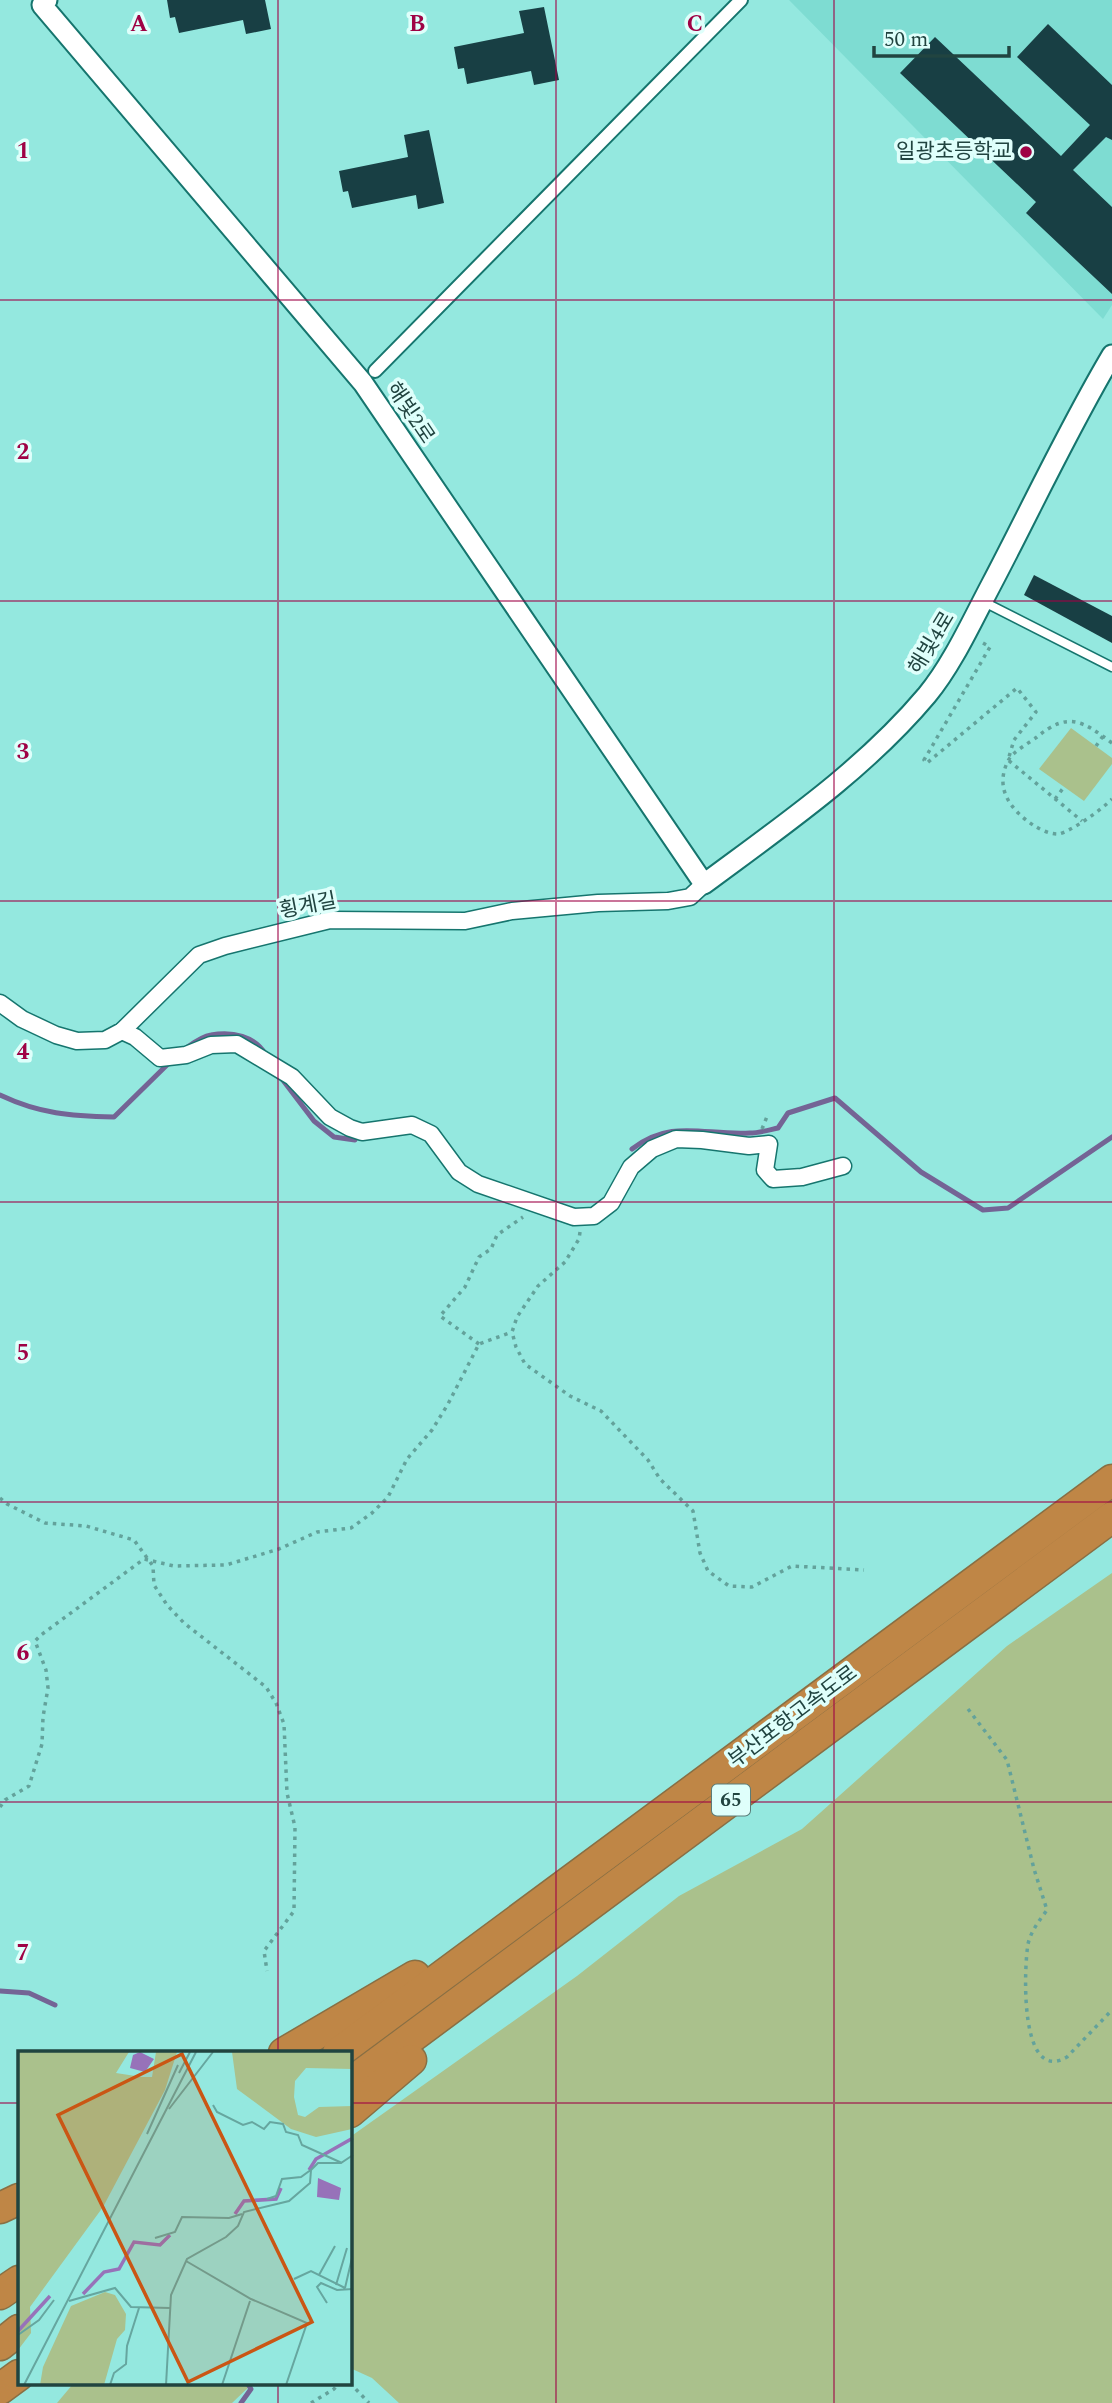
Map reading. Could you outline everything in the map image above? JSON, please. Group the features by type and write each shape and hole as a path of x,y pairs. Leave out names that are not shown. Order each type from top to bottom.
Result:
{"highway":[{"name":"부산포항고속도로","path":"341,2051 1112,1480"},
{"name":"부산포항고속도로","path":"352,2082 1112,1517"},
{"path":"287,2051 557,1892"},
{"path":"352,2110 565,1924"},
{"path":"0,2208 18,2199"},
{"path":"0,2294 18,2282"},
{"path":"0,2345 18,2331"},
{"path":"0,2389 18,2376"}],"street":[{"name":"해빛2로","path":"47,0 42,5 363,383 704,884"},
{"path":"375,371 741,0"},
{"name":"해빛4로","path":"704,884 803,811 901,723 929,693 965,633 1112,355"},
{"name":"횡계길","path":"0,1003 22,1019 56,1035 77,1041 105,1040 122,1031 199,955 225,946 330,920 465,921 512,911 598,903 668,901 690,897 704,884"},
{"path":"122,1031 135,1037 160,1058 211,1045 237,1044 292,1077 330,1117 350,1128 362,1132 412,1125 430,1134 459,1172 478,1184 574,1217 594,1216 611,1203 631,1167 652,1149 676,1139 750,1146 769,1144 765,1170 773,1179 802,1177 843,1166"}],"lane":[{"path":"982,601 1112,667"}],"path":[{"path":"965,633 990,647 924,760 927,762 1017,688 1036,712 1014,740 1008,760 1003,786 1016,814 1042,831 1056,834 1066,831 1112,799"},
{"path":"1008,760 1051,725 1072,720 1090,726 1112,743"},
{"path":"1096,746 1103,736"},
{"path":"1008,760 1082,821"},
{"path":"1055,799 1064,787"},
{"path":"762,1125 768,1114"},
{"path":"479,1344 440,1317 465,1287 479,1258 491,1249 497,1236 522,1219 528,1201"},
{"path":"582,1216 579,1240 565,1262 538,1286 517,1317 512,1332 525,1364 570,1396 601,1411 648,1460 660,1479 694,1511 700,1553 708,1571 729,1586 752,1587 792,1566 864,1570"},
{"path":"0,1807 5,1800 29,1786 42,1744 48,1688 46,1670 35,1642 144,1559 174,1566 226,1565 279,1549 317,1532 351,1528 372,1513 387,1497 407,1459 432,1430 448,1404 479,1344 512,1332"},
{"path":"0,1497 7,1504 45,1522 86,1526 134,1540 153,1566 154,1585 167,1605 184,1623 266,1687 276,1703 284,1724 287,1793 295,1828 294,1911 264,1951 267,1971"},
{"path":"968,1709 1007,1760 1047,1910 1031,1933 1028,1946 1025,1992 1033,2044 1049,2062 1059,2062 1112,2010"},
{"path":"352,2385 369,2403"},
{"path":"311,2403 336,2386"}],"shaded area":[{"name":"일광초등학교","path":"789,0 1112,0 1112,305 1103,319"},
{"path":"1071,728 1112,758 1112,764 1084,801 1039,769"},
{"path":"1112,1573 1112,2403 399,2403 372,2378 352,2369 352,2136 577,1976 679,1896 802,1829 1007,1646"},
{"path":"71,2386 250,2386 232,2403 57,2403"}],"building":[{"path":"167,0 265,0 271,29 246,34 243,20 179,33 175,17 170,18"},
{"path":"544,7 559,80 534,85 531,71 467,84 464,68 458,69 454,47 524,33 519,11"},
{"name":"일광초등학교","path":"1048,24 1112,85 1112,140 1106,137 1073,170 1112,207 1112,294 1026,213 1036,202 900,73 935,37 1061,156 1090,125 1017,57"},
{"path":"429,130 444,203 418,209 416,195 352,208 348,191 343,192 339,171 408,157 404,135"},
{"path":"1034,575 1112,616 1112,643 1024,595"}],"waterway":[{"path":"186,1048 205,1037 227,1034 249,1039 266,1055"},
{"path":"0,1095 56,1113 114,1117 171,1061"},
{"path":"279,1075 314,1121 334,1137 355,1140"},
{"path":"632,1149 661,1134 675,1131 750,1133 778,1128 788,1113 835,1098 921,1172 983,1210 1008,1208 1112,1137"},
{"path":"0,1991 29,1993 55,2005"},
{"path":"241,2403 251,2389 249,2386"}],"place":[{"name":"일광초등학교","path":"1026,152"}]}
